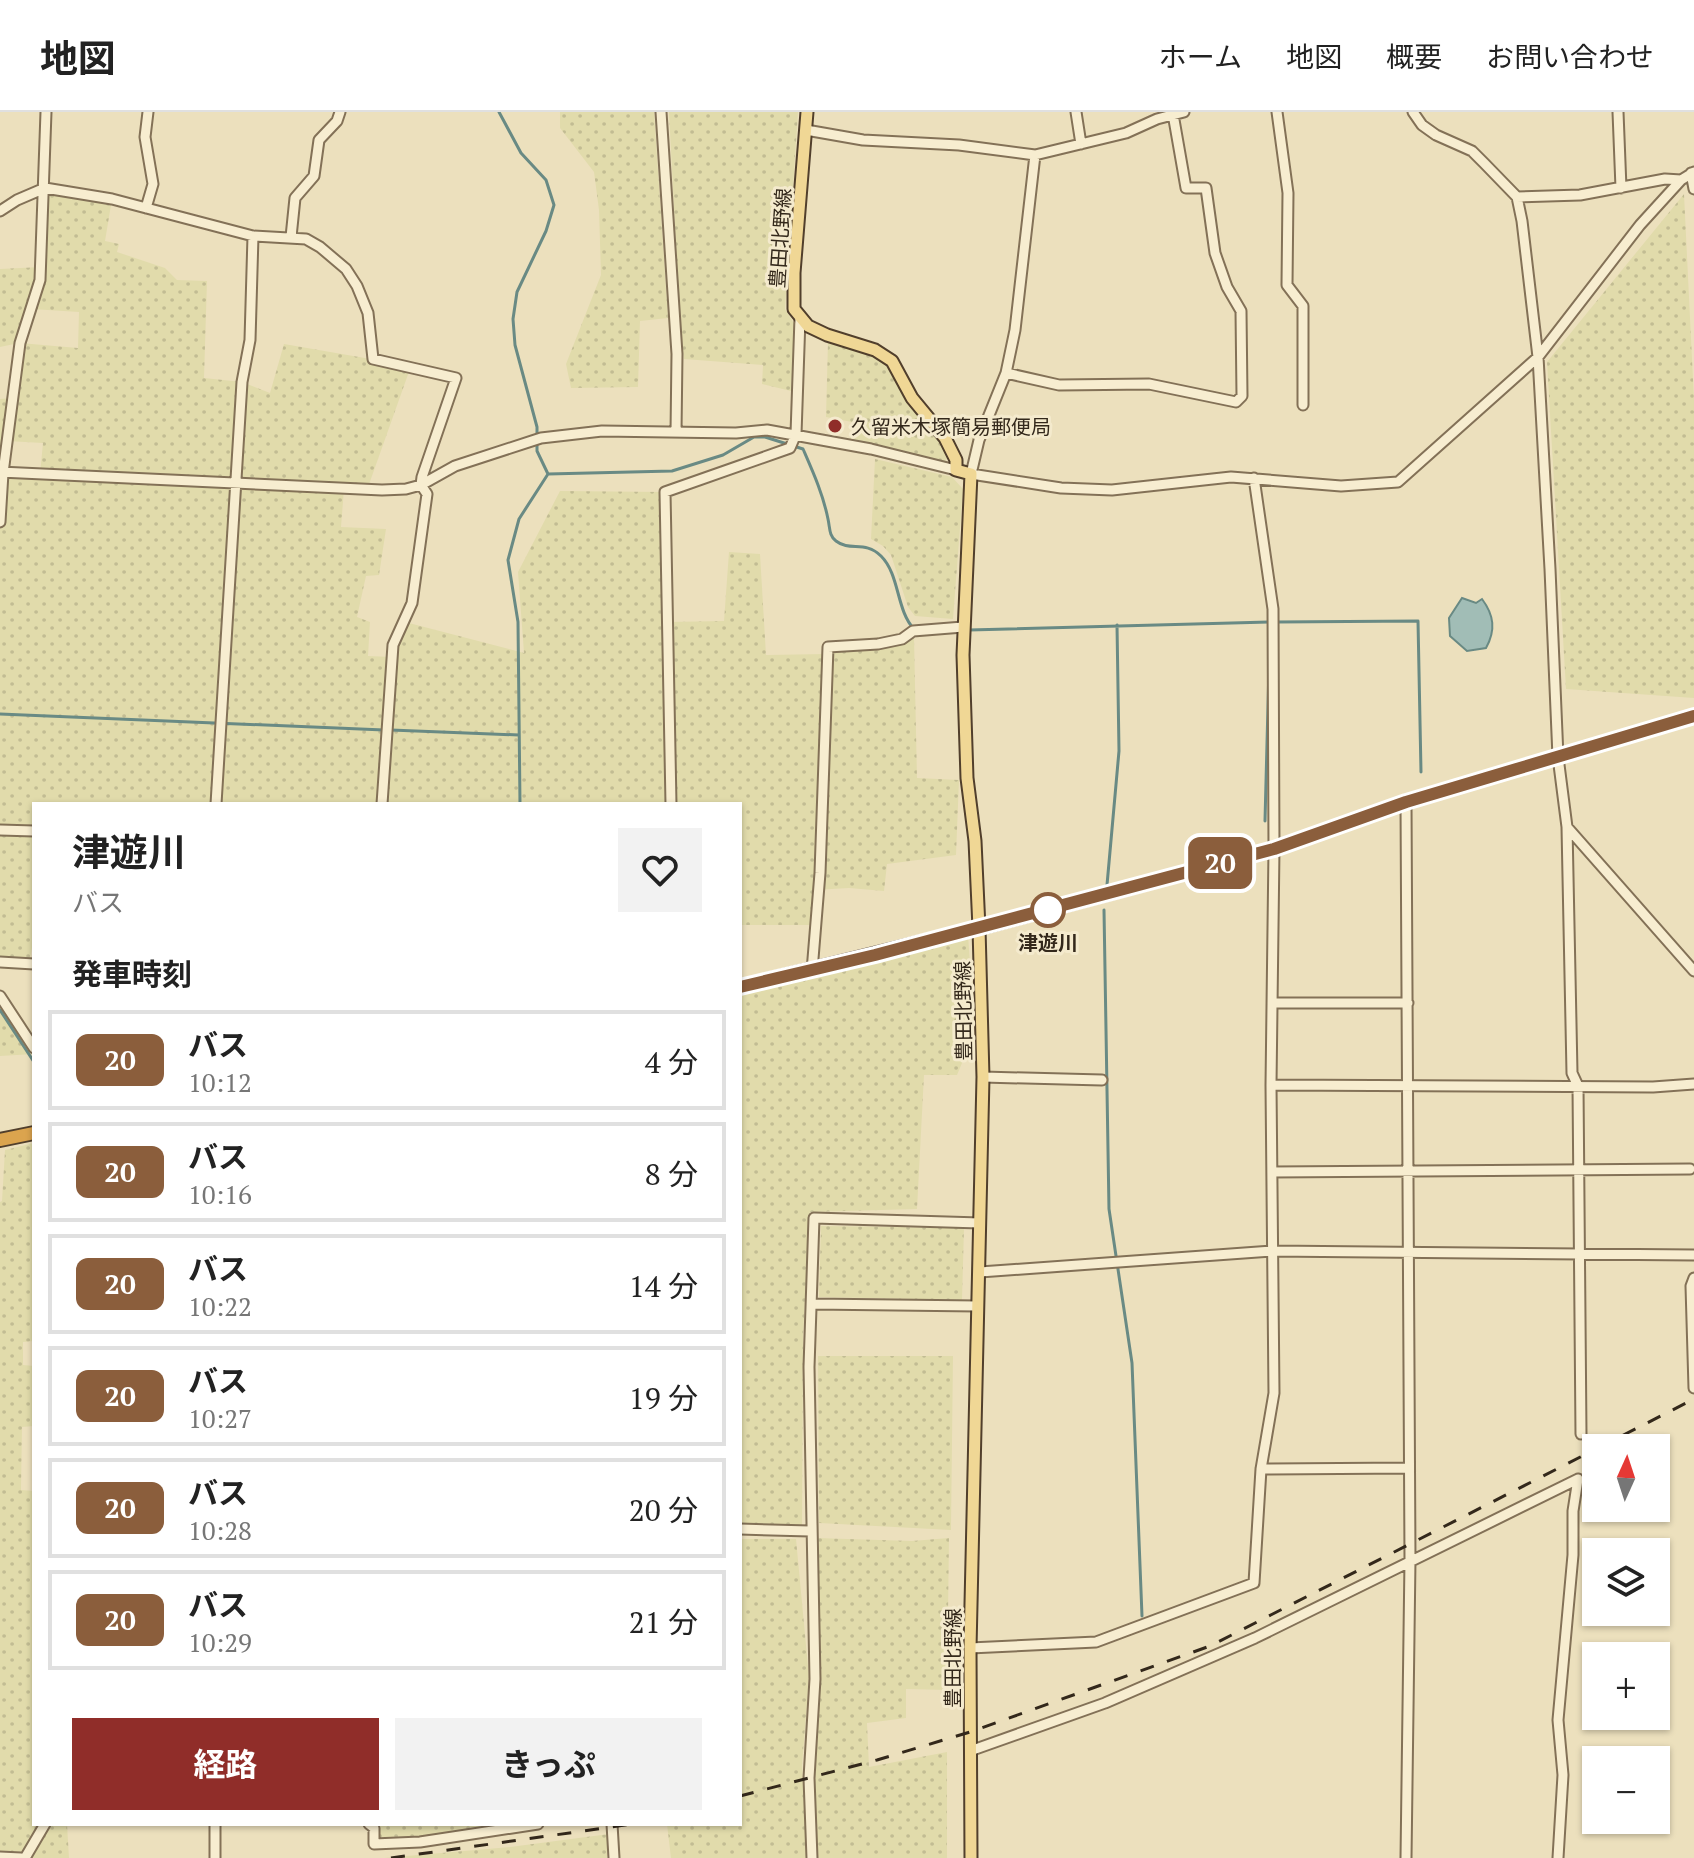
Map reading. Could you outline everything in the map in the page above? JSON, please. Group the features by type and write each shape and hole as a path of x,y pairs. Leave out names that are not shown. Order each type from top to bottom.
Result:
{"highway":[{"path":"742,987 979,928 1274,849 1406,802 1694,716"},
{"path":"0,1140 32,1133"}],"main road":[{"name":"豊田北野線","path":"800,318 794,309 794,273 807,112"},
{"path":"800,318 808,326 827,335 860,344 892,361 912,398 945,438 956,460 956,470 971,474"},
{"name":"豊田北野線","path":"971,474 963,655 967,778 975,841 983,1077 970,1648 971,1858"}],"street":[{"path":"0,522 2,472 20,343 40,280 46,112"},
{"path":"146,208 153,184 145,137 148,112"},
{"path":"291,237 295,198 314,176 319,140 337,121 340,112"},
{"path":"661,112 677,354 676,432"},
{"path":"1076,112 1081,144"},
{"path":"806,130 863,140 959,145 1035,155 1126,133 1184,112"},
{"path":"1277,112 1288,193 1287,285 1303,306 1303,405"},
{"path":"1413,112 1422,125 1436,135 1472,151 1517,197 1538,357 1558,757 1567,827 1572,1073 1578,1086 1581,1434"},
{"path":"1618,112 1621,188"},
{"path":"1006,373 1059,385 1149,384 1222,401 1236,402 1242,396 1241,311 1227,287 1215,253 1206,188 1186,188 1173,114"},
{"path":"1035,155 1015,330 1006,373 979,440 971,474 1061,488 1112,490 1209,478 1254,478 1341,486 1398,482 1538,357 1640,225 1681,180 1693,173 1694,189"},
{"path":"1517,197 1580,195 1665,179 1681,180"},
{"path":"0,211 45,188 112,199 253,236 306,239 320,247 346,269 362,296 368,313 373,359 456,378 421,485"},
{"path":"216,802 242,382 250,340 253,236"},
{"path":"671,802 665,492 790,448 796,434 800,318"},
{"path":"2,472 406,489 421,485 455,466 541,438 602,431 736,433 767,430 871,449 956,470"},
{"path":"970,1648 1096,1642 1254,1583 1261,1469 1274,1393 1271,1085 1274,849 1273,609 1254,478"},
{"path":"382,802 393,645 412,603 427,494 421,485"},
{"path":"812,971 820,873 828,647 878,644 902,639 913,631 963,627"},
{"path":"1406,802 1410,1560 1406,1858"},
{"path":"1567,827 1694,971"},
{"path":"0,830 32,831"},
{"path":"0,962 32,964"},
{"path":"0,996 32,1045"},
{"path":"1272,1003 1408,1003"},
{"path":"983,1077 1102,1080"},
{"path":"1271,1085 1653,1087 1694,1084"},
{"path":"1272,1172 1690,1169"},
{"path":"812,1858 809,1778 815,1679 809,1367 814,1218 980,1223"},
{"path":"980,1272 1272,1251 1694,1255"},
{"path":"1694,1278 1691,1286 1694,1388"},
{"path":"813,1304 977,1306"},
{"path":"1261,1469 1409,1468"},
{"path":"970,1751 1105,1703 1255,1638 1578,1479 1558,1720 1563,1775 1558,1858"},
{"path":"742,1529 810,1531"},
{"path":"0,1857 23,1858 44,1826"},
{"path":"215,1826 215,1858"},
{"path":"372,1826 374,1844 420,1842 525,1826"},
{"path":"612,1826 614,1858"}],"shaded area":[{"path":"560,112 654,112 668,318 640,321 638,387 571,388 566,364 601,275 599,210 594,172 560,128"},
{"path":"669,112 798,112 785,309 795,325 791,391 762,384 763,365 684,359"},
{"path":"45,188 112,199 105,241 119,244 117,252 165,268 177,280 207,281 204,378 242,382 270,393 284,344 411,366 367,490 344,489 341,527 386,529 379,575 366,576 357,617 370,622 368,656 392,657 405,622 524,653 518,572 560,491 665,492 668,622 724,621 729,552 760,554 766,655 826,654 834,647 882,646 914,637 917,778 959,780 956,855 887,864 884,891 849,888 815,890 815,925 742,925 742,802 32,802 32,948 29,964 0,962 0,399 13,398 19,343 0,347 0,269 41,267","holes":["32,309 79,312 78,348 20,343","7,441 43,443 40,474 3,472"]},
{"path":"1684,194 1694,400 1694,698 1566,689 1547,362"},
{"path":"828,341 857,349 889,366 910,403 942,443 949,456 945,461 850,440 852,422 826,417"},
{"path":"875,459 952,477 963,489 953,619 915,616 908,607 891,555 871,539"},
{"path":"968,934 973,1010 970,1044 957,1075 924,1075 917,1209 810,1212 803,1335 802,1526 742,1523 742,987"},
{"path":"0,996 32,1045 32,1054 0,1056"},
{"path":"32,1143 32,1341 23,1342 23,1365 32,1366 32,1426 22,1427 21,1490 32,1491 32,1826 42,1826 24,1855 0,1854 0,1202 5,1150"},
{"path":"821,1226 964,1228 962,1300 819,1297"},
{"path":"818,1356 953,1356 951,1530 819,1523"},
{"path":"816,1538 912,1541 949,1538 947,1690 906,1689 906,1718 867,1723 869,1767 947,1752 947,1858 817,1858 815,1774 819,1676"},
{"path":"742,1539 796,1539 809,1677 802,1765 807,1858 671,1858 667,1826 742,1826"},
{"path":"47,1826 67,1826 69,1858 32,1858"},
{"path":"370,1826 522,1826 374,1844"},
{"path":"609,1834 607,1858 384,1858 510,1847"}],"water":[{"path":"1462,598 1476,603 1482,599 1489,611 1492,629 1486,648 1467,651 1450,636 1449,618"}],"waterway":[{"path":"499,112 521,153 546,180 554,205 546,231 517,292 513,319 515,345 537,427 537,451 548,474"},
{"path":"520,802 518,622 508,560 519,519 548,474 672,471 723,455 754,437 765,437 803,449 821,492 832,537 841,544 869,548 881,556 892,573 904,612 914,629"},
{"path":"1277,622 1418,621 1421,772"},
{"path":"969,630 1269,622"},
{"path":"1107,885 1119,751 1117,625"},
{"path":"1265,821 1269,666"},
{"path":"0,714 384,730"},
{"path":"391,730 519,735"},
{"path":"1104,910 1109,1209 1132,1363 1142,1616"},
{"path":"0,1010 32,1059"}],"railway":[{"path":"1625,1434 1694,1399"},
{"path":"742,1795 970,1732 1210,1646 1582,1456"},
{"path":"391,1858 619,1826"}],"bus line":[{"name":"20","path":"742,987 875,955 1274,849 1406,802 1694,716"}],"place":[{"name":"久留米木塚簡易郵便局","path":"835,426"},
{"name":"津遊川","path":"1048,910"}]}
